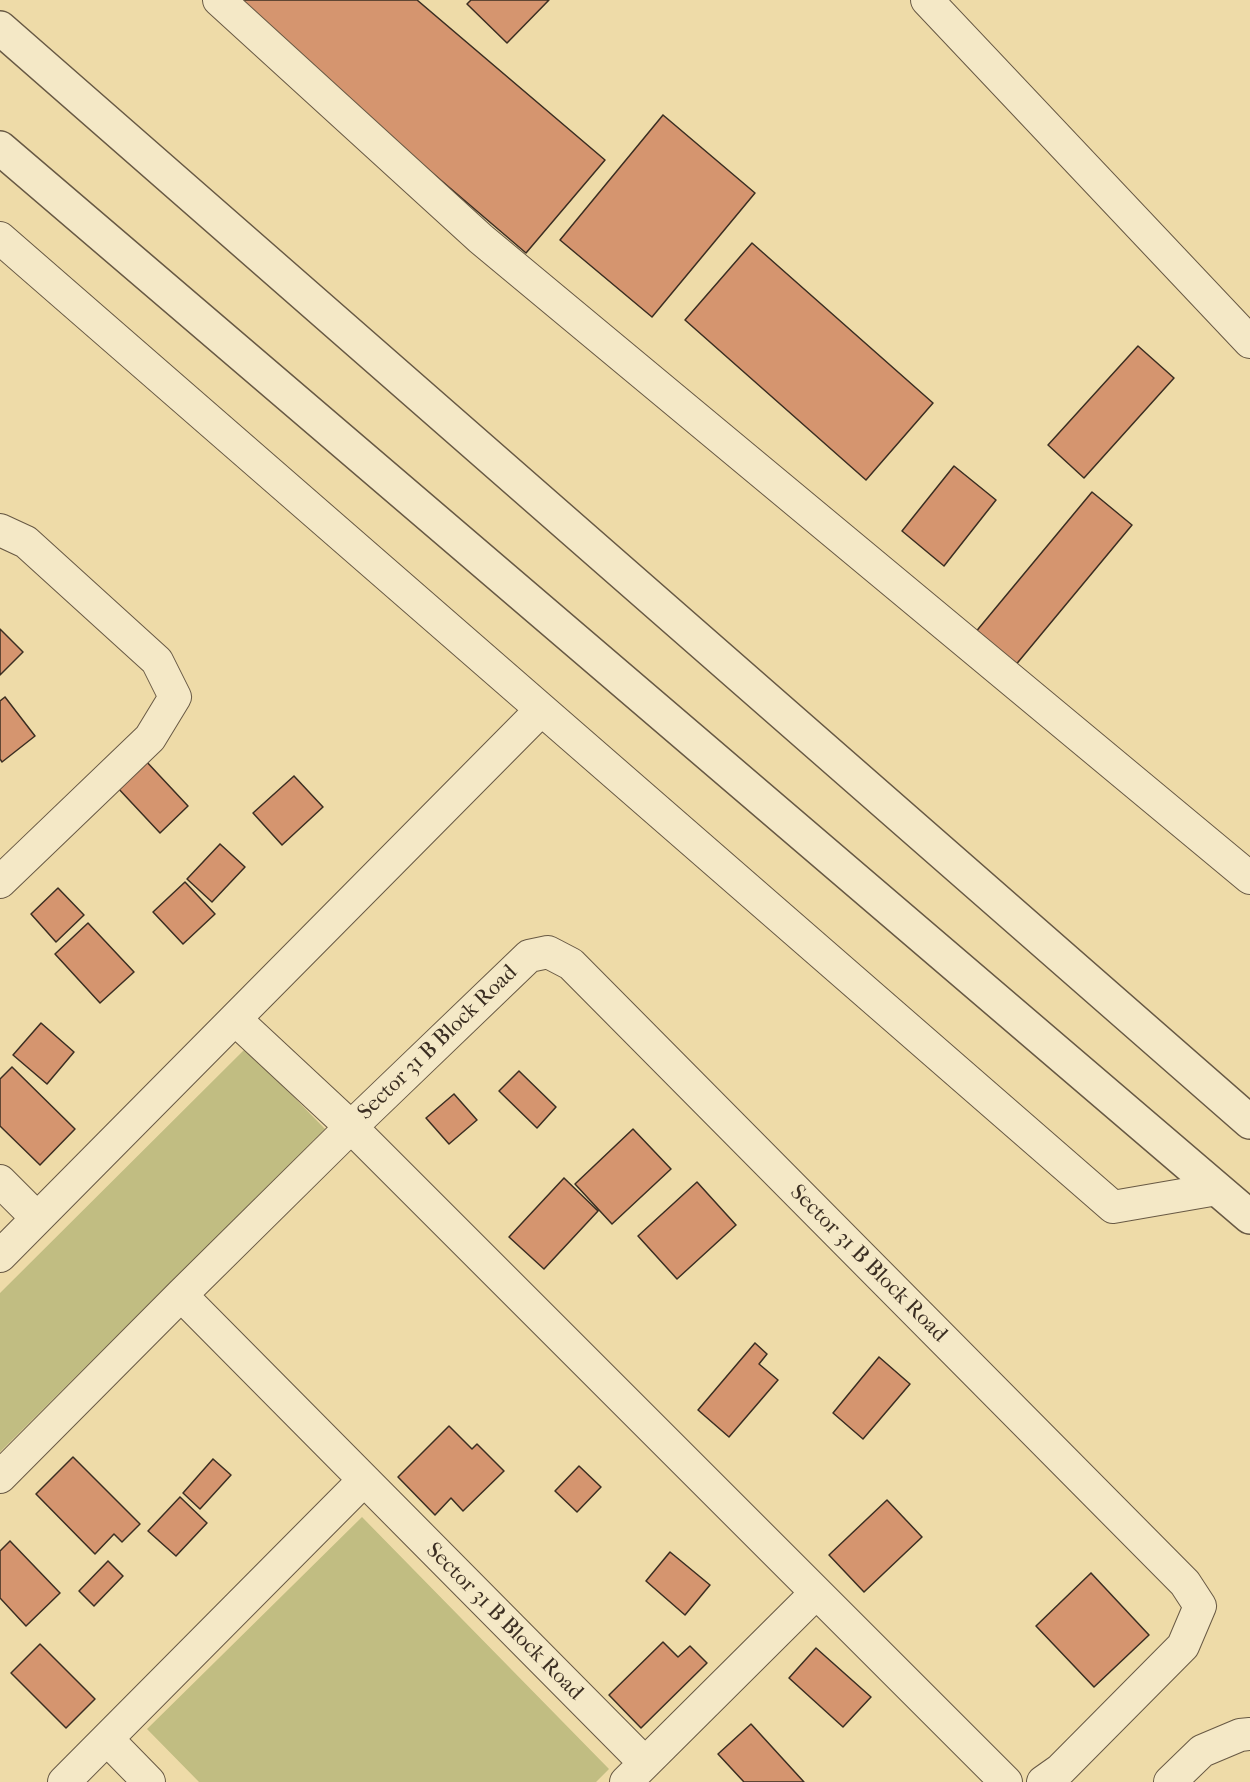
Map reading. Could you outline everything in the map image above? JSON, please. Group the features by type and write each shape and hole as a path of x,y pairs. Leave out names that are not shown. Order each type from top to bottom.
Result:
{"street":[{"path":"219,0 481,239 1250,878"},
{"path":"927,0 1250,342"},
{"path":"0,28 1250,1122"},
{"path":"0,148 1250,1217"},
{"path":"0,238 1113,1207 1217,1189"},
{"path":"0,530 26,542 157,661 175,697 150,738 0,882"},
{"path":"0,1256 541,710"},
{"name":"Sector 31 B Block Road","path":"0,1477 351,1127 529,956 548,952 571,964 1185,1583 1200,1606 1183,1646 1060,1770 1043,1782"},
{"name":"Sector 31 B Block Road","path":"235,1019 351,1127 816,1593 992,1778"},
{"path":"0,1181 37,1218"},
{"name":"Sector 31 B Block Road","path":"181,1295 364,1480 635,1773 816,1593"},
{"path":"64,1782 364,1480"},
{"path":"1170,1782 1202,1751 1240,1735 1250,1734"},
{"path":"106,1739 149,1782"}],"shaded area":[{"path":"246,1048 325,1129 0,1452 0,1293"},
{"path":"362,1517 609,1769 596,1782 199,1782 147,1729"}],"building":[{"path":"230,0 417,0 605,160 526,253"},
{"path":"471,0 549,0 507,43 467,4"},
{"path":"663,115 755,193 652,317 560,240"},
{"path":"752,243 933,403 866,480 685,320"},
{"path":"1138,346 1174,378 1084,478 1048,445"},
{"path":"954,466 996,500 944,566 902,531"},
{"path":"1092,492 1132,525 1014,667 974,634"},
{"path":"0,629 23,652 0,675"},
{"path":"5,697 35,736 2,762 0,759 0,701"},
{"path":"144,759 188,806 160,833 116,786"},
{"path":"294,776 323,807 282,845 253,813"},
{"path":"220,844 245,867 212,902 187,879"},
{"path":"185,882 215,914 183,944 153,912"},
{"path":"58,888 84,915 56,942 31,914"},
{"path":"88,923 134,972 100,1003 55,954"},
{"path":"41,1023 74,1052 47,1084 13,1055"},
{"path":"12,1067 75,1129 40,1165 0,1126 0,1079"},
{"path":"519,1071 556,1107 537,1128 499,1091"},
{"path":"454,1094 477,1120 449,1144 426,1118"},
{"path":"633,1129 671,1169 612,1224 575,1184"},
{"path":"564,1178 598,1211 544,1269 509,1237"},
{"path":"697,1182 736,1225 677,1279 638,1236"},
{"path":"755,1343 767,1354 759,1364 778,1380 729,1437 698,1410"},
{"path":"879,1357 910,1384 863,1439 833,1413"},
{"path":"449,1426 472,1449 477,1444 504,1471 463,1511 451,1498 435,1515 398,1477"},
{"path":"73,1457 140,1524 122,1542 114,1534 95,1554 36,1494"},
{"path":"213,1459 231,1475 200,1509 183,1493"},
{"path":"579,1466 601,1487 577,1512 555,1491"},
{"path":"180,1497 207,1523 176,1556 148,1531"},
{"path":"887,1500 922,1537 864,1592 829,1555"},
{"path":"10,1541 60,1593 26,1626 0,1598 0,1551"},
{"path":"670,1552 710,1585 685,1615 646,1581"},
{"path":"108,1561 123,1576 94,1606 79,1591"},
{"path":"1091,1573 1149,1635 1094,1687 1036,1626"},
{"path":"663,1642 678,1657 690,1646 707,1663 641,1728 609,1695"},
{"path":"40,1644 95,1699 66,1728 11,1673"},
{"path":"816,1648 871,1697 843,1727 789,1678"},
{"path":"751,1724 804,1782 744,1782 718,1754"}]}
